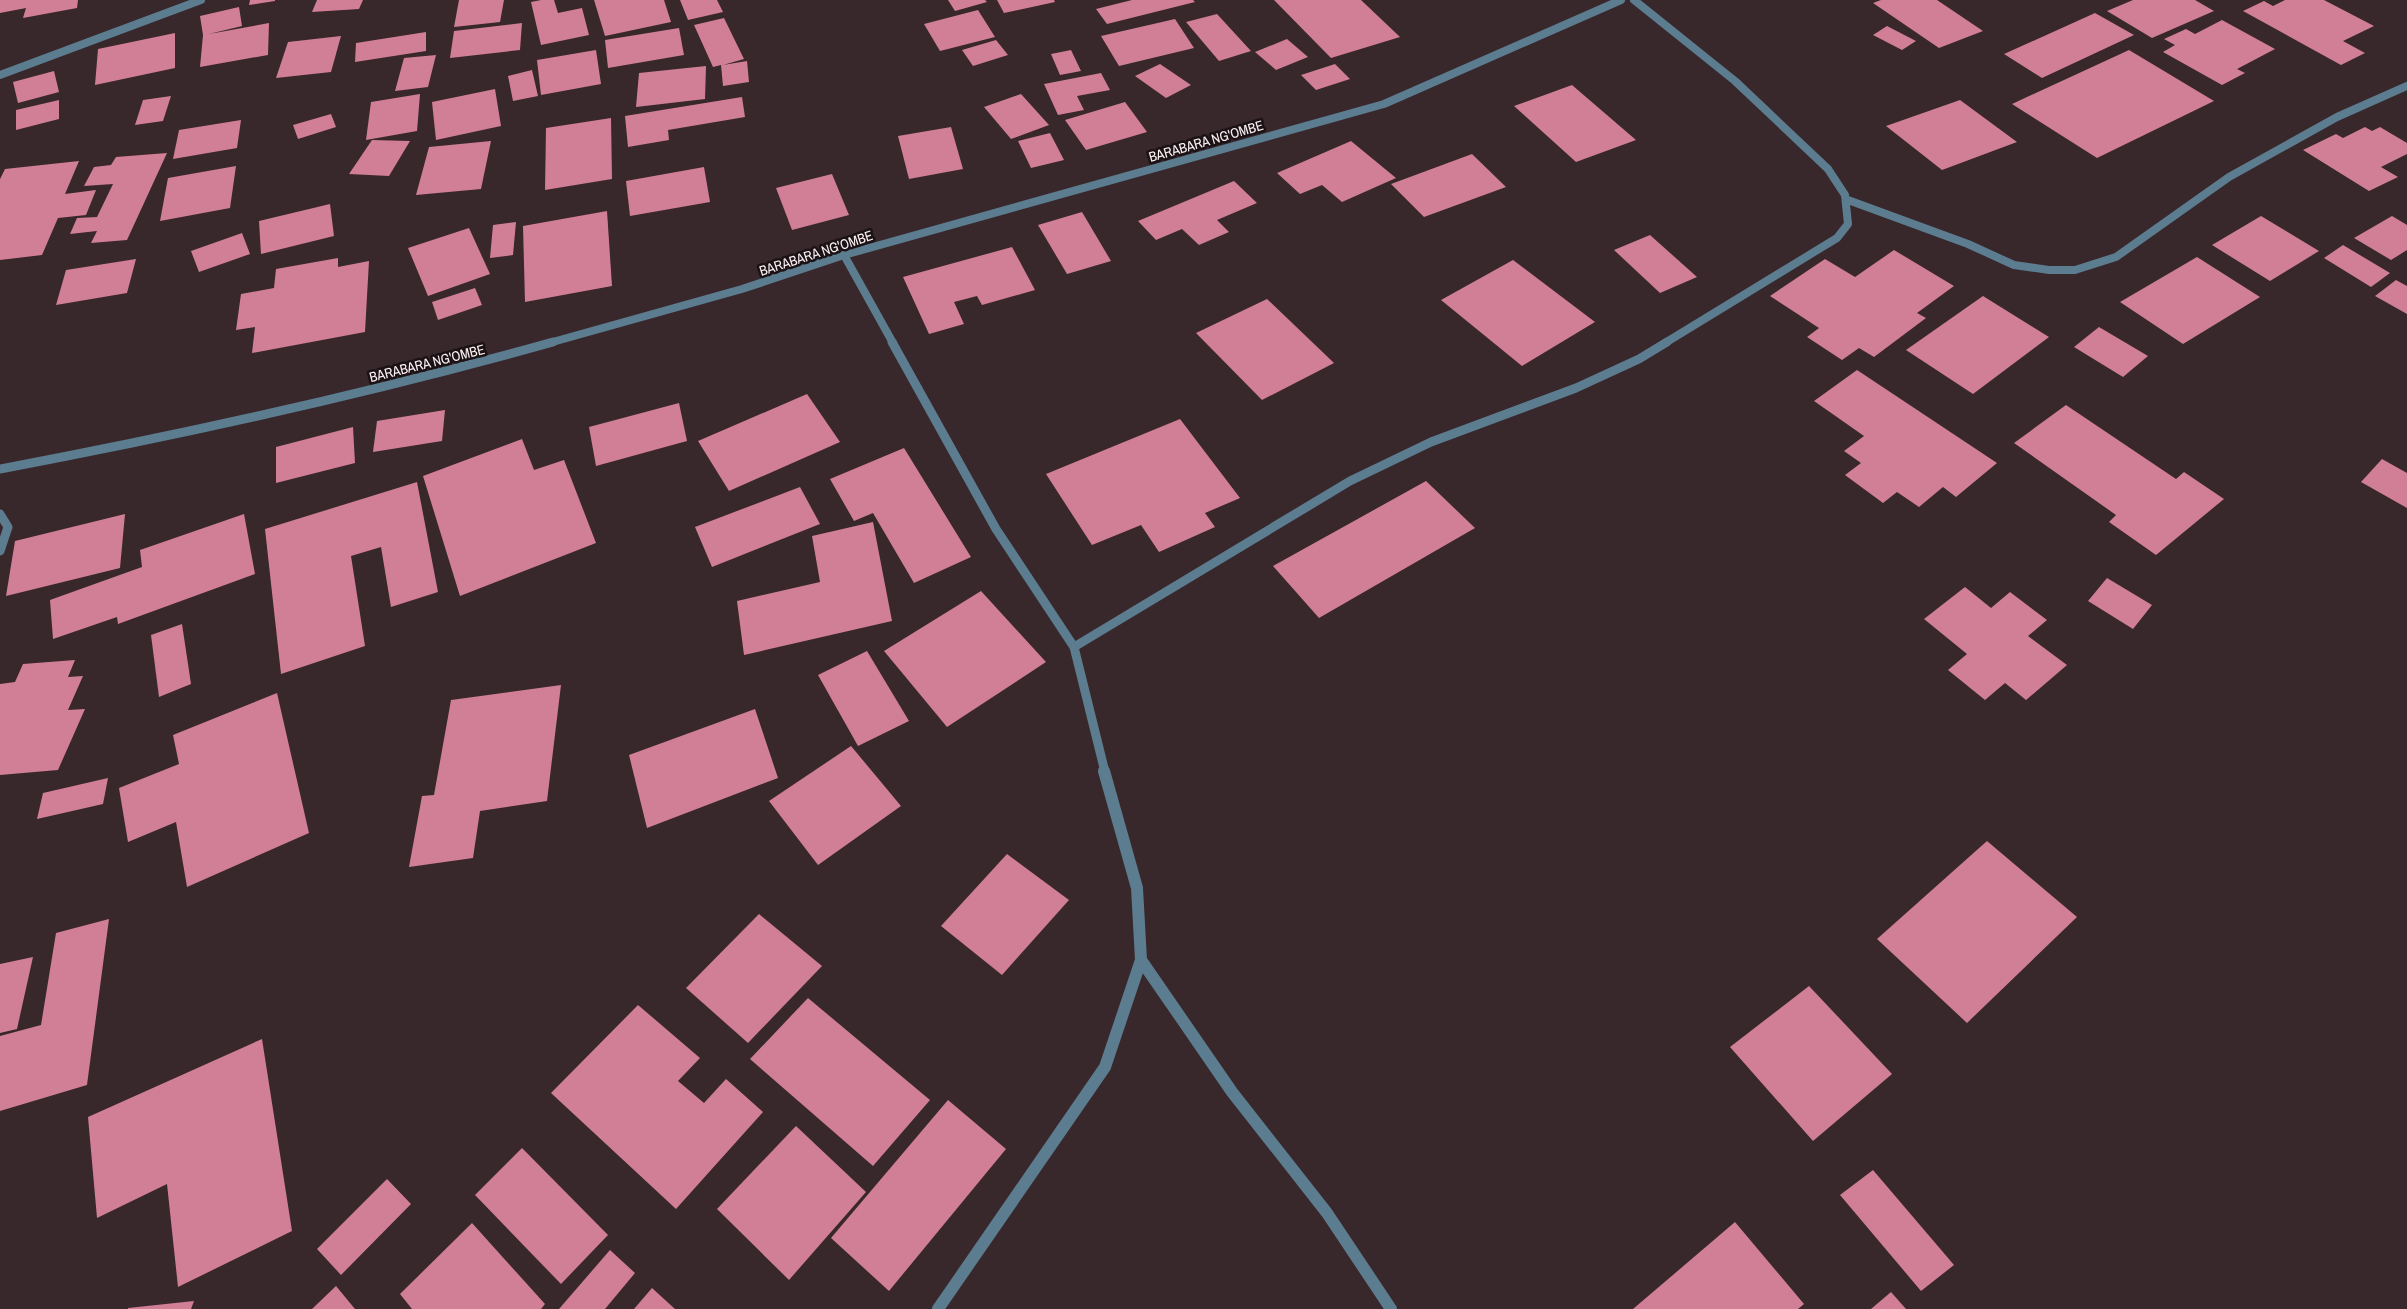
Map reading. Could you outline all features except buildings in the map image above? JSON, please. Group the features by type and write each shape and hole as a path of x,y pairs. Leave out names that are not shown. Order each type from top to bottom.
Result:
{"street":[{"path":"0,75 202,0"},
{"name":"BARABARA NG'OMBE","path":"0,469 159,439 440,374 742,290 844,256 1384,104 1621,0"},
{"path":"1074,647 1350,481 1431,442 1576,388 1639,359 1837,238 1848,224 1848,200 1840,184 1828,169 1749,94 1634,0"},
{"path":"1848,200 1968,244 2014,265 2049,270 2074,270 2116,257 2229,177 2337,118 2407,86"},
{"path":"844,256 996,529 1074,647 1116,819 1137,888 1141,960 1105,1067 938,1309"},
{"path":"0,514 8,527 0,550"},
{"path":"1141,960 1232,1092 1328,1213 1391,1309"}]}
